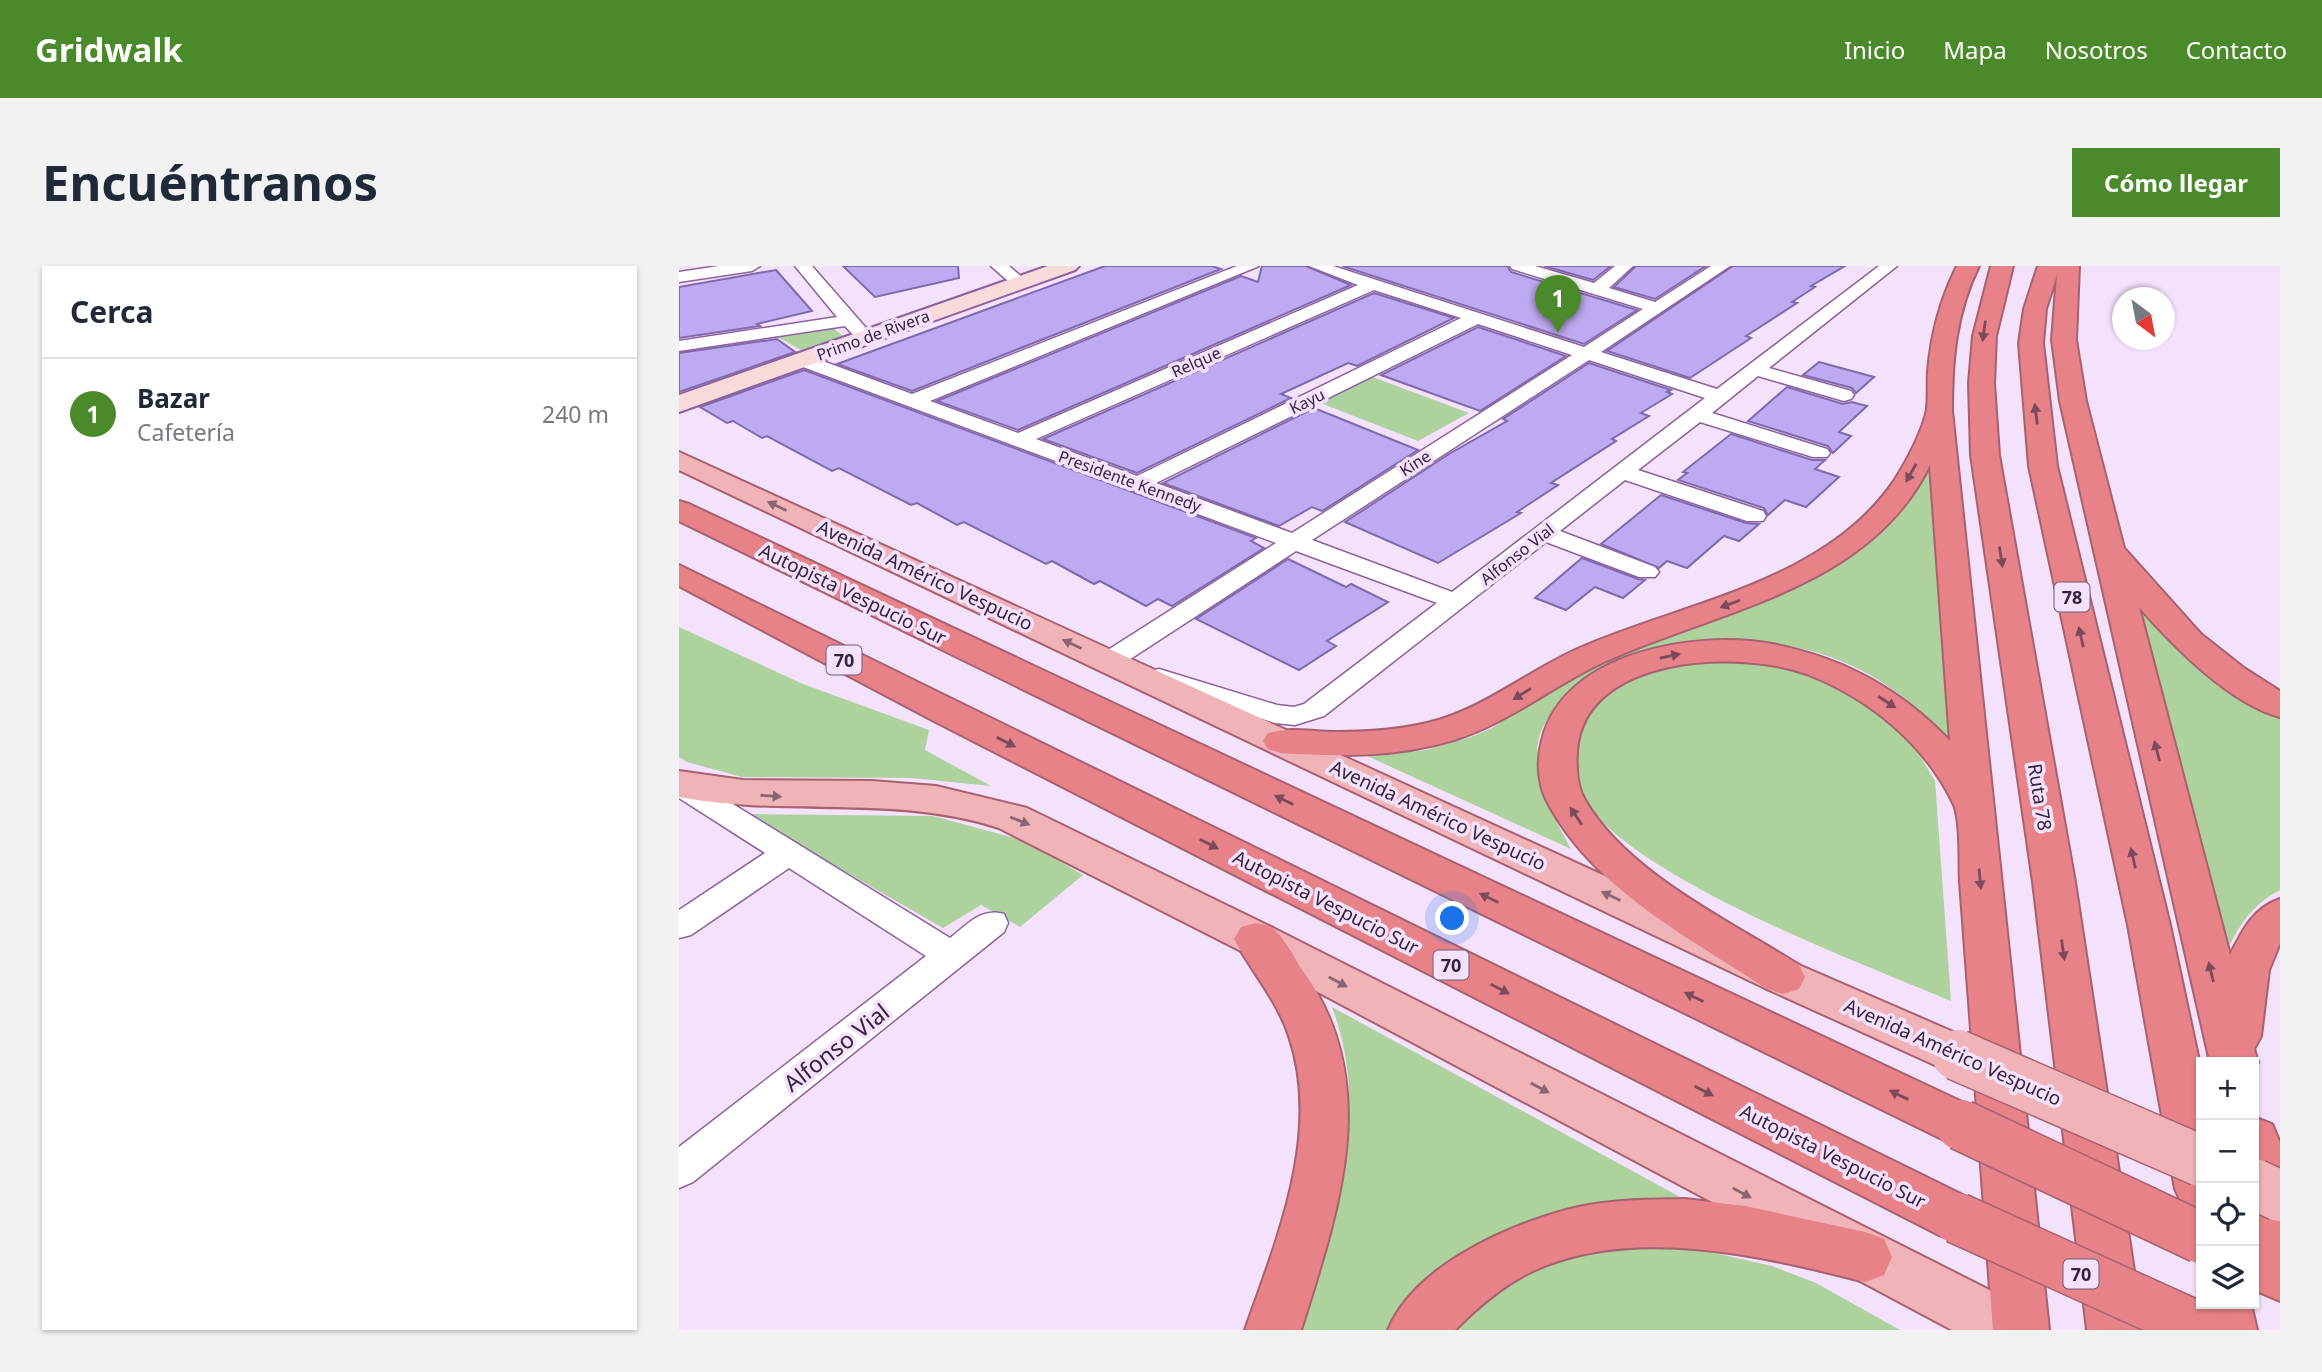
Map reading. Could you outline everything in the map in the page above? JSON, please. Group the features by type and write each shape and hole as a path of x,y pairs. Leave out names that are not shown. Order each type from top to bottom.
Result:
{"highway":[{"path":"1968,266 1955,295 1945,333 1939,411 1974,811 2003,1325"},
{"name":"Ruta 78","path":"2002,266 1987,313 1982,343 1981,393 1985,455 2054,883 2115,1330"},
{"name":"78","path":"2049,266 2035,309 2031,343 2043,466 2149,925 2200,1183"},
{"path":"2068,266 2066,352 2073,401 2103,534 2234,1057"},
{"path":"1281,741 1369,744 1445,731 1492,712 1592,655 1782,583 1834,552 1889,504 1912,474 1939,411"},
{"path":"679,487 773,555"},
{"name":"Autopista Vespucio Sur","path":"679,510 2196,1236"},
{"path":"2103,534 2136,583 2171,626 2218,666 2280,706"},
{"name":"Autopista Vespucio Sur","path":"679,574 944,712 1957,1217 2204,1330"},
{"path":"679,589 744,608"},
{"path":"1783,977 1630,873 1599,845 1577,818 1563,793 1557,761 1565,723 1589,692 1631,667 1696,651 1750,651 1808,664 1862,687 1912,721 1950,764 1974,811"},
{"path":"2236,1057 2245,974 2259,940 2280,915"},
{"path":"1256,939 1287,980 1307,1021 1320,1061 1325,1101 1317,1194 1273,1330"},
{"path":"2259,1158 2280,1238"},
{"path":"1416,1330 1447,1296 1496,1262 1549,1238 1599,1227 1632,1223 1693,1224 1803,1240 1865,1257"},
{"path":"2259,1265 2280,1275"},
{"path":"2225,1309 2229,1330"}],"main road":[{"name":"Avenida Américo Vespucio","path":"679,460 1783,977 2196,1159"},
{"path":"679,784 706,790 781,797 901,796 974,805 1048,833 1865,1257 2003,1325"},
{"path":"2259,1186 2280,1196"}],"street":[{"path":"679,276 752,266"},
{"path":"803,266 866,338"},
{"path":"999,266 1021,283"},
{"name":"Primo de Rivera","path":"679,404 1068,266"},
{"path":"912,401 1251,266"},
{"path":"1317,266 1721,397"},
{"path":"1518,266 1657,308"},
{"path":"1596,290 1625,266"},
{"name":"Kine","path":"1109,661 1723,266"},
{"name":"Alfonso Vial","path":"1109,661 1275,715 1295,716 1314,710 1889,266"},
{"name":"Relque","path":"1019,440 1374,284"},
{"name":"Kayu","path":"1138,484 1476,318"},
{"path":"679,346 850,320"},
{"name":"Presidente Kennedy","path":"802,360 1457,602"},
{"path":"1756,370 1845,395"},
{"path":"1699,415 1820,453"},
{"path":"1622,472 1755,516"},
{"path":"1544,533 1647,572"},
{"path":"679,784 951,955"},
{"path":"679,926 790,852"},
{"name":"Alfonso Vial","path":"679,1170 992,923"}],"green space":[{"path":"832,327 843,336 801,350 776,336"},
{"path":"1370,376 1469,413 1418,441 1318,402"},
{"path":"1933,466 1950,742 1900,694 1861,670 1795,647 1751,643 1621,660 1586,679 1557,707 1542,729 1537,758 1550,807 1571,849 1367,756 1426,750 1471,737 1492,728 1580,671 1639,646 1806,584 1877,536"},
{"path":"2132,603 2205,672 2280,719 2280,890 2253,910 2234,937 2224,958"},
{"path":"679,627 803,684 929,730 925,750 991,786 911,778 742,777 687,762 679,757"},
{"path":"1706,659 1787,665 1855,693 1910,739 1935,781 1951,1001 1802,938 1680,878 1629,845 1593,811 1575,778 1581,726 1591,708 1606,694 1624,683 1665,668"},
{"path":"745,814 933,816 1025,841 1083,875 1020,927 981,905 943,928"},
{"path":"1332,1007 1704,1210 1656,1203 1390,1330 1300,1330 1335,1210 1349,1130 1349,1090 1344,1049"},
{"path":"1684,1246 1772,1266 1816,1283 1900,1330 1452,1330 1499,1289 1548,1266 1592,1254"}],"building":[{"path":"843,266 958,266 959,278 875,297"},
{"path":"1105,266 1212,266 1221,269 912,391 837,364"},
{"path":"1262,266 1306,266 1351,285 1018,430 937,401 1241,276 1258,282"},
{"path":"1342,266 1507,266 1511,272 1637,310 1584,344"},
{"path":"1544,266 1611,266 1593,280"},
{"path":"1636,266 1706,266 1655,299 1614,287"},
{"path":"1733,266 1845,266 1811,286 1815,287 1792,302 1797,303 1746,336 1751,338 1690,378 1607,351"},
{"path":"776,270 812,311 757,324 760,326 679,338 679,287"},
{"path":"1374,293 1454,318 1357,366 1348,363 1281,394 1291,398 1137,473 1043,439"},
{"path":"1478,327 1566,356 1480,411 1381,375"},
{"path":"777,339 795,352 679,392 679,353"},
{"path":"1819,362 1874,377 1856,393 1852,388 1803,375"},
{"path":"1589,363 1671,390 1667,392 1672,394 1641,413 1649,416 1612,439 1616,441 1551,483 1558,485 1517,512 1521,513 1438,563 1345,522 1449,454 1507,421 1503,419"},
{"path":"804,370 1256,538 1251,541 1264,548 1172,606 1158,599 1146,606 1100,581 1094,584 1052,561 1046,564 964,522 957,525 917,503 911,505 839,468 832,471 767,436 762,438 733,421 727,423 700,407"},
{"path":"1787,387 1843,404 1852,402 1867,406 1839,432 1851,436 1833,453 1828,446 1748,421"},
{"path":"1314,408 1418,450 1322,511 1312,507 1279,526 1163,483"},
{"path":"1731,434 1812,460 1825,460 1815,469 1839,477 1806,507 1785,500 1768,515 1764,508 1678,480 1687,473 1683,472"},
{"path":"1661,495 1746,523 1759,524 1739,541 1724,536 1687,568 1667,561 1659,568 1601,544"},
{"path":"1582,558 1645,580 1623,598 1595,587 1566,610 1535,598"},
{"path":"1288,559 1346,587 1351,584 1388,602 1327,641 1336,646 1299,670 1196,619"}],"place":[{"name":"Bazar","path":"1558,333"}]}
